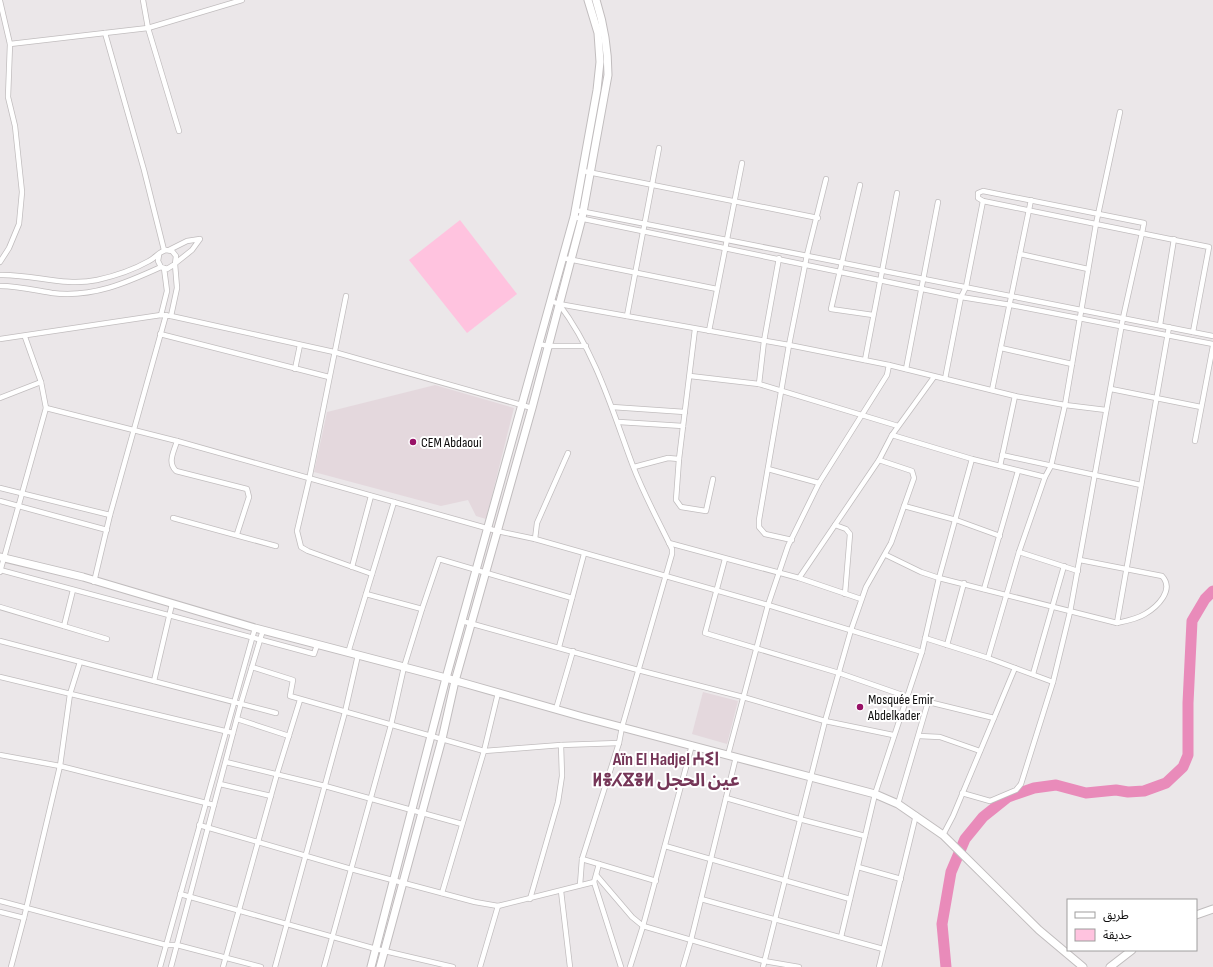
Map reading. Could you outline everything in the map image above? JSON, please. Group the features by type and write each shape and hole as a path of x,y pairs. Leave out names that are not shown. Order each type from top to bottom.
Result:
{"main road":[{"path":"380,967 442,739 455,681 532,408 583,215 600,62 598,33 588,0"},
{"path":"371,967 446,678 523,406 587,171 608,75 608,51 605,28 596,0"},
{"path":"2,557 317,645 446,678 622,727 875,794 898,804 943,835 1038,930 1082,967"},
{"path":"1197,915 1213,909"},
{"path":"1110,967 1131,951"}],"street":[{"path":"143,0 148,28 179,131"},
{"path":"10,44 148,28 242,0"},
{"path":"0,1 10,44 8,97 15,126 22,192 19,224 12,242 0,262"},
{"path":"105,33 146,177 164,250"},
{"path":"988,658 1020,552 1045,477 1051,466 1065,406 1096,224 1120,112"},
{"path":"627,316 659,148"},
{"path":"709,331 742,163"},
{"path":"587,171 818,218"},
{"path":"792,540 765,534 759,527 789,345 807,255 818,218 826,179"},
{"path":"860,185 831,309 873,315"},
{"path":"962,793 990,801 1020,786 1053,682 1070,612 1096,474 1106,410 1123,326 1123,318 1142,233 1144,223 980,191 978,197 983,201 1096,224 1142,233 1174,239 1209,247 1193,332"},
{"path":"865,360 897,193"},
{"path":"992,390 1011,305 1031,200"},
{"path":"945,379 961,297 966,287 983,201"},
{"path":"906,368 923,288 923,279 938,202"},
{"path":"575,213 644,230 961,297 1123,326 1213,345 1195,442"},
{"path":"583,215 645,224 807,255 1213,336"},
{"path":"0,275 24,275 73,283 96,280 118,275 151,260 164,250 170,250 187,241 200,239 192,250 170,268 163,268 122,285 98,291 59,293 21,287 0,286"},
{"path":"1160,325 1174,239"},
{"path":"94,582 110,515 160,334 177,288 176,256 170,250"},
{"path":"1020,254 1088,269"},
{"path":"159,255 158,261 163,268 167,291 166,315"},
{"path":"563,258 717,289"},
{"path":"759,384 764,341 779,258"},
{"path":"346,296 309,480 297,531 301,547 372,574"},
{"path":"551,301 559,304 789,345 906,368 934,377 1065,406 1106,410"},
{"path":"559,304 574,324 586,346 619,422 634,467 669,543 672,554 622,727 619,743 582,859 580,885"},
{"path":"0,339 25,337 166,315 334,352 532,408"},
{"path":"1117,623 1169,327"},
{"path":"696,328 679,459 676,500 681,507 706,511 713,479"},
{"path":"160,334 329,377"},
{"path":"25,337 41,382 46,408 2,557 0,571 314,654 317,645"},
{"path":"539,344 548,346 586,346"},
{"path":"295,369 300,345"},
{"path":"1001,348 1072,364"},
{"path":"728,755 768,605 792,540 819,483 860,415 887,375 889,365"},
{"path":"690,376 759,384 898,426"},
{"path":"799,578 879,460 898,426 934,377"},
{"path":"0,398 41,382"},
{"path":"1111,389 1201,406"},
{"path":"1000,466 1016,396"},
{"path":"612,407 685,412"},
{"path":"46,408 177,441 309,480 497,531 535,539 665,577 717,590 922,652"},
{"path":"619,422 683,426"},
{"path":"892,435 972,459 1045,477"},
{"path":"177,441 171,462 172,467 176,471 247,489 249,497 236,534"},
{"path":"535,539 537,523 568,453"},
{"path":"1002,455 1096,474 1141,485"},
{"path":"634,467 668,458 679,459"},
{"path":"841,937 875,794 893,735 908,697 922,652 972,459"},
{"path":"763,967 810,777 860,599 886,555 914,478 913,474 908,469 879,460"},
{"path":"768,469 819,483"},
{"path":"984,590 1018,471"},
{"path":"0,488 110,515"},
{"path":"352,567 371,496"},
{"path":"0,501 107,530"},
{"path":"348,653 394,502"},
{"path":"904,506 956,520 1000,536"},
{"path":"172,518 276,546"},
{"path":"835,525 846,529 850,534 846,594"},
{"path":"669,543 779,574 799,578 860,599"},
{"path":"1020,552 1078,571"},
{"path":"559,647 584,554"},
{"path":"886,555 921,572 940,578 1117,623 1144,614 1162,600 1167,587 1166,580 1162,576 1080,560"},
{"path":"324,967 391,724 404,667 439,559 572,598"},
{"path":"725,559 705,633 839,673 908,697 994,718"},
{"path":"1033,674 1064,566"},
{"path":"947,645 964,583"},
{"path":"64,626 73,590"},
{"path":"366,594 422,609"},
{"path":"154,681 172,604"},
{"path":"0,607 107,639"},
{"path":"462,621 638,670 744,697 825,721 893,735"},
{"path":"160,967 255,628"},
{"path":"171,967 241,703 263,630"},
{"path":"925,638 988,658 1053,682"},
{"path":"0,641 276,713"},
{"path":"556,709 573,651"},
{"path":"275,967 345,712 358,655"},
{"path":"10,967 27,908 60,766 70,694 80,662"},
{"path":"252,667 293,680 290,696 300,700 484,751 561,745 619,743"},
{"path":"943,835 1015,668"},
{"path":"0,677 233,733"},
{"path":"442,893 484,751 498,693"},
{"path":"223,967 277,774 300,700"},
{"path":"898,804 928,702"},
{"path":"237,719 289,736"},
{"path":"918,736 940,737 980,751"},
{"path":"530,899 558,802 562,776 561,745"},
{"path":"630,967 656,881 692,745"},
{"path":"0,755 60,766 214,805"},
{"path":"683,967 736,757"},
{"path":"226,762 325,786 462,824"},
{"path":"220,784 271,796"},
{"path":"726,798 799,820 865,836"},
{"path":"878,967 916,815"},
{"path":"200,825 351,869 498,906 594,882"},
{"path":"665,846 850,899"},
{"path":"582,859 656,881"},
{"path":"599,864 597,876 594,882 621,967"},
{"path":"858,867 900,879"},
{"path":"597,876 632,918 643,926 764,961 799,967"},
{"path":"561,891 570,967"},
{"path":"180,894 376,949 453,967"},
{"path":"701,899 775,918 883,949"},
{"path":"0,901 166,945 177,945 261,967"},
{"path":"480,967 498,906"},
{"path":"0,912 24,918"}],"shaded area":[{"name":"CEM Abdaoui","path":"435,385 514,408 486,519 476,516 468,500 441,506 314,472 327,412"},
{"path":"703,692 738,701 727,744 692,734"}],"green space":[{"path":"460,220 517,294 467,333 409,260"}],"waterway":[{"path":"946,967 942,924 951,872 965,839 983,817 1008,797 1034,788 1056,785 1086,793 1116,790 1128,792 1144,791 1166,783 1183,767 1188,755 1188,703 1192,621 1205,599 1213,591"}],"place":[{"name":"CEM Abdaoui","path":"413,442"},
{"name":"Mosquée Emir Abdelkader","path":"860,707"}],"district":[{"name":"Aïn El Hadjel ⵄⵉⵏ ⵍⴻⵃⴵⴻⵍ عين الحجل","path":"666,769"}]}
